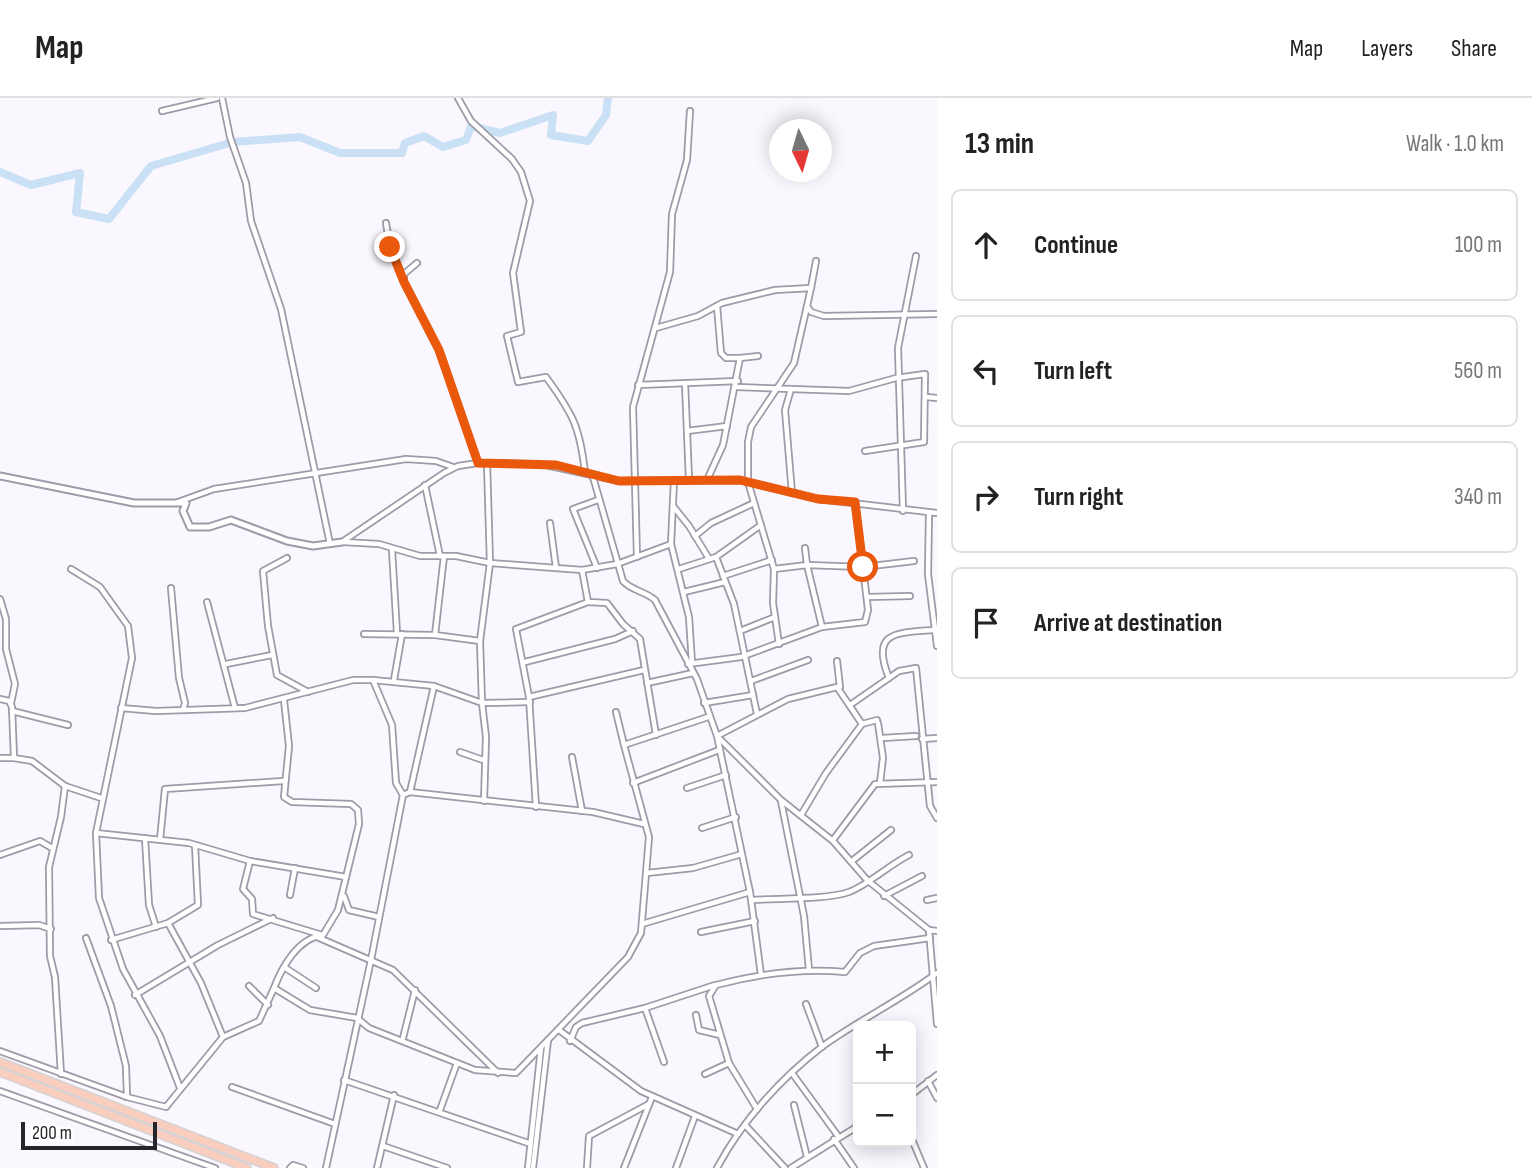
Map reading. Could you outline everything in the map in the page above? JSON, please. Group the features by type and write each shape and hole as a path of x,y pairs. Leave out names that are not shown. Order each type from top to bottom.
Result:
{"main road":[{"path":"0,1062 274,1168"},
{"path":"0,1072 247,1168"}],"street":[{"path":"162,111 219,98 229,137 246,183 251,221 281,309 330,545"},
{"path":"458,98 471,121 512,159 527,188 530,201 513,273 521,332 507,336 512,363 518,382 547,377 565,402 579,428 585,473"},
{"path":"637,557 634,407 670,272 672,214 687,160 691,111"},
{"path":"386,223 390,247 439,350 478,463"},
{"path":"903,511 896,378 904,316 916,256"},
{"path":"779,644 775,617 774,569 748,482 749,433 800,348 816,261"},
{"path":"403,277 416,263"},
{"path":"655,328 775,290 811,288"},
{"path":"718,306 721,353 726,358 758,356"},
{"path":"807,306 811,312 824,316 937,314"},
{"path":"707,480 719,456 737,384 740,358"},
{"path":"638,385 737,384 849,391 896,378 925,374 924,442 865,451"},
{"path":"685,383 689,480"},
{"path":"791,389 785,410 792,493"},
{"path":"926,397 937,398"},
{"path":"687,431 727,426"},
{"path":"178,502 214,489 406,459 436,461 454,468"},
{"path":"342,542 454,468 478,463 556,465 593,476 634,481 748,482 818,499 937,513"},
{"path":"484,801 483,760 486,737 481,703 480,641 490,563 488,463"},
{"path":"0,476 134,503 186,503 183,511 190,527 209,527 231,520 287,541 313,546 369,542 420,556 582,570 617,564 671,544"},
{"path":"593,476 623,581 630,589 648,594 654,600 690,664 717,736 750,892 761,975"},
{"path":"674,480 671,544 684,592 690,664"},
{"path":"425,485 442,556 435,635"},
{"path":"597,568 573,509 598,500"},
{"path":"690,664 744,656 822,627 865,622 868,616 867,597 855,502"},
{"path":"695,536 711,523 754,503"},
{"path":"673,506 708,557"},
{"path":"929,514 928,574 937,646"},
{"path":"550,523 556,568"},
{"path":"679,569 708,557 716,557 761,525"},
{"path":"805,548 822,627"},
{"path":"392,550 400,634 394,681"},
{"path":"716,557 740,631 757,714"},
{"path":"287,558 265,568 262,573 272,655 277,675 309,692"},
{"path":"684,592 772,560"},
{"path":"774,569 807,565 863,567 915,561"},
{"path":"71,569 100,587 127,622 132,653 96,833 99,898 111,940 135,995 160,1036 180,1088"},
{"path":"582,570 588,602"},
{"path":"171,588 179,678 185,703 183,710"},
{"path":"867,597 910,596"},
{"path":"0,599 6,619 6,649 15,684 11,703 14,758"},
{"path":"207,602 226,664 235,708"},
{"path":"536,807 525,662 516,632 519,626 588,602 607,603 623,624 640,639 656,735"},
{"path":"740,631 775,617"},
{"path":"888,678 881,645 899,633 934,629"},
{"path":"525,662 615,639 634,631"},
{"path":"364,634 435,635 480,641"},
{"path":"226,664 272,655"},
{"path":"751,681 808,660"},
{"path":"837,661 840,687 862,724"},
{"path":"850,705 899,671 916,668 919,737 928,782 930,810 937,818"},
{"path":"121,708 235,708 284,700 353,680 434,686 481,703 529,699 644,670"},
{"path":"647,683 693,673"},
{"path":"326,1168 371,960 403,794 396,783 392,725 373,680"},
{"path":"410,792 434,686"},
{"path":"717,736 788,699 840,687"},
{"path":"705,703 753,695"},
{"path":"0,699 11,703"},
{"path":"0,1051 127,1097 166,1107 223,1037 259,1021 284,967 295,951 316,936 323,935 335,919 344,892 359,824 358,810 345,803 286,801 284,781 289,746 284,700"},
{"path":"12,711 68,725"},
{"path":"274,988 310,1010 357,1017 369,1028 403,1038 457,1063 498,1073 516,1073 628,957 635,948 642,924 649,837 616,712"},
{"path":"624,745 708,717"},
{"path":"801,815 826,773 862,724 878,721 883,758 880,783"},
{"path":"717,736 781,800 833,841 884,896 929,930 937,931"},
{"path":"882,738 937,738"},
{"path":"633,783 719,750"},
{"path":"460,752 483,760"},
{"path":"572,757 582,811"},
{"path":"0,758 14,758 38,764 65,786 101,798"},
{"path":"687,788 726,775"},
{"path":"160,840 165,789 284,781"},
{"path":"833,841 876,784 937,782"},
{"path":"61,1074 51,929 51,848 61,817 65,786"},
{"path":"403,794 410,792 582,811 645,824"},
{"path":"781,800 783,823 800,896 809,971"},
{"path":"702,828 736,817"},
{"path":"852,861 891,830"},
{"path":"96,833 195,845 250,861 346,877"},
{"path":"145,838 149,905 156,927"},
{"path":"0,855 40,841 51,848"},
{"path":"111,940 168,923 198,905 195,845"},
{"path":"647,873 693,868 742,854"},
{"path":"751,900 840,894 859,887 909,855"},
{"path":"250,861 243,887 252,899 252,913 323,935"},
{"path":"290,895 295,867"},
{"path":"884,896 922,876"},
{"path":"344,892 346,908 379,917"},
{"path":"642,924 750,892"},
{"path":"927,900 937,898"},
{"path":"135,995 273,918"},
{"path":"701,932 755,921"},
{"path":"168,923 191,962 223,1037"},
{"path":"0,926 39,925 51,929"},
{"path":"929,930 937,1024"},
{"path":"316,936 393,970 498,1073"},
{"path":"86,938 111,1006 126,1066 127,1097"},
{"path":"570,1041 580,1024 645,1008 716,985 761,975 809,971 845,972 860,953 874,946 930,938"},
{"path":"284,967 316,988"},
{"path":"864,1021 937,973"},
{"path":"716,985 709,996 729,1063 757,1110"},
{"path":"249,986 268,1006"},
{"path":"403,1038 415,989"},
{"path":"806,1004 822,1047"},
{"path":"645,1008 664,1062"},
{"path":"696,1015 699,1030 720,1035"},
{"path":"717,1168 745,1125 792,1073 822,1047 853,1028"},
{"path":"559,1030 625,1082 652,1097 738,1134"},
{"path":"531,1168 548,1041"},
{"path":"531,1168 541,1048"},
{"path":"440,1110 457,1063"},
{"path":"705,1074 729,1063"},
{"path":"792,1073 855,1168"},
{"path":"916,1091 937,1075"},
{"path":"344,1080 440,1110 527,1143"},
{"path":"928,1081 937,1097"},
{"path":"232,1087 335,1124"},
{"path":"0,1091 215,1168"},
{"path":"377,1168 394,1095"},
{"path":"624,1168 652,1097"},
{"path":"587,1168 589,1136 649,1104"},
{"path":"794,1105 807,1157"},
{"path":"676,1168 695,1115"},
{"path":"745,1125 785,1168"},
{"path":"791,1168 853,1129"},
{"path":"383,1146 447,1168"},
{"path":"915,1147 924,1168"},
{"path":"208,1167 212,1155"},
{"path":"290,1168 293,1165 303,1168"}],"waterway":[{"path":"0,172 31,185 80,173 76,212 109,219 151,166 233,142 300,137 340,153 402,153 405,143 424,136 443,147 466,140 471,126 500,133 553,115 551,135 588,141 606,115 608,98"}],"route":[{"path":"390,247 404,282 439,350 470,432 478,463 556,465 619,481 740,480 818,499 855,502 863,567"}]}
